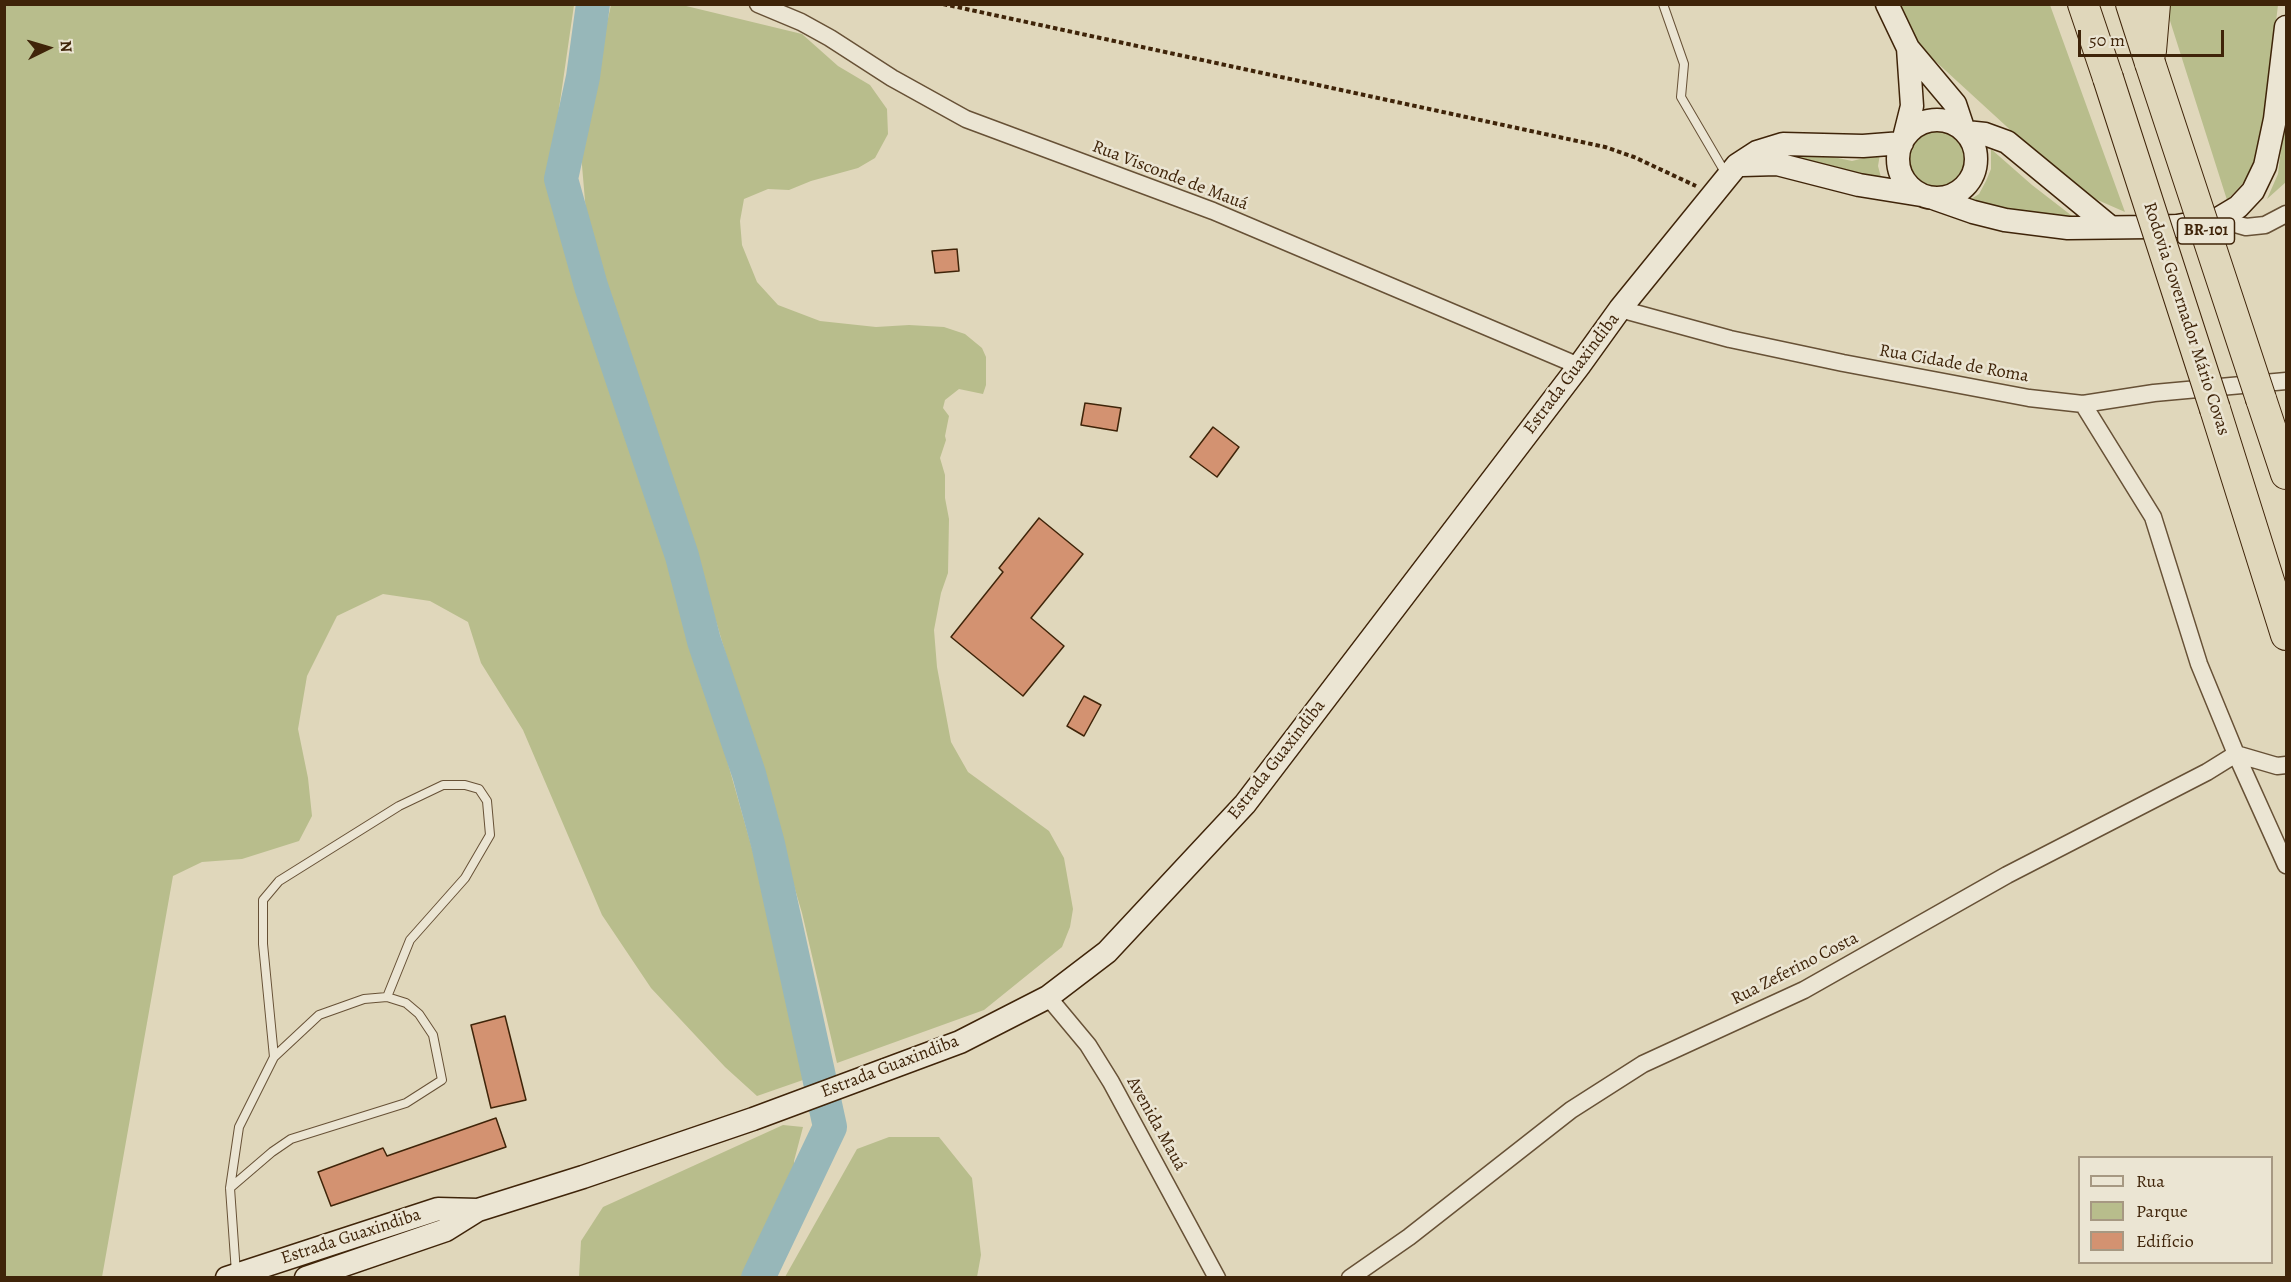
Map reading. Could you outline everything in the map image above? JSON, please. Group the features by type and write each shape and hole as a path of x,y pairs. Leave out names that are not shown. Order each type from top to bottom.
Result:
{"highway":[{"name":"BR-101","path":"2131,4 2286,474"},
{"path":"2150,63 2155,4"},
{"name":"Rodovia Governador Mário Covas","path":"2083,7 2215,409 2286,635"}],"street":[{"name":"Rua Visconde de Mauá","path":"758,4 801,21 892,78 966,119 1213,211 1579,366"},
{"path":"1726,178 1777,164 1859,185 1927,196 1956,194 1966,186 1973,177 1976,153 1973,142 1965,130 1955,104 1908,48 1887,4"},
{"path":"1908,48 1912,106 1898,164 1902,176 1910,187 1927,196 1973,212 2005,220 2068,228 2177,226 2218,219 2238,207 2253,191 2265,166 2276,108 2286,27"},
{"path":"1726,178 1757,152 1783,144 1863,146 1903,141 1912,128 1936,119 1949,121 1965,130 2007,142 2109,226"},
{"name":"Estrada Guaxindiba","path":"306,1278 446,1230 478,1210 604,1170 960,1042 1048,997 1107,952 1245,804 1620,309 1726,178"},
{"path":"2218,219 2246,227 2265,225 2286,214"},
{"name":"Rua Cidade de Roma","path":"1620,309 1730,339 1843,363 2029,398 2083,404 2154,393 2286,381"},
{"path":"2083,404 2153,517 2199,664 2286,865"},
{"path":"2236,754 2277,766 2286,765"},
{"name":"Rua Zeferino Costa","path":"1350,1278 1409,1238 1571,1110 1643,1064 1804,990 2007,875 2206,772 2236,754"},
{"name":"Avenida Mauá","path":"1048,997 1088,1045 1111,1082 1217,1278"},
{"name":"Estrada Guaxindiba","path":"233,1276 438,1209 478,1210"}],"lane":[{"path":"1663,4 1684,64 1681,97 1726,178"},
{"path":"274,1057 263,944 263,900 279,881 399,806 443,784 465,785 479,789 487,801 490,835 465,878 410,940 387,997"},
{"path":"230,1188 291,1139 406,1103 442,1080 434,1035 419,1014 406,1003 387,997 364,999 319,1015 274,1057 239,1127 230,1188 233,1276"}],"path":[{"path":"943,4 1605,147 1634,157 1726,178"}],"green space":[{"path":"5,4 574,5 553,150 572,244 668,552 757,866 803,1080 757,1096 725,1067 651,988 602,915 523,730 481,663 468,622 430,601 383,594 337,616 307,676 298,729 308,778 312,816 299,841 242,859 202,862 173,876 102,1277 5,1277"},
{"path":"611,5 682,5 802,34 838,66 870,85 887,109 888,134 875,158 858,168 811,181 789,190 768,189 744,199 740,221 742,245 757,282 778,305 820,321 876,327 909,325 944,327 965,334 982,348 986,357 986,385 983,394 959,389 945,400 943,408 949,416 946,440 940,458 945,475 945,498 949,519 948,573 941,593 934,630 937,667 951,742 968,772 1049,831 1064,858 1073,909 1070,927 1062,947 984,1010 837,1063 802,913 716,621 587,224 580,142"},
{"path":"1900,5 2050,5 2125,212 2077,191 1922,49"},
{"path":"2165,5 2278,5 2260,153 2248,178 2227,200"},
{"path":"2286,108 2286,182 2267,199 2278,174"},
{"path":"1937,126 1949,128 1960,135 1967,146 1969,158 1967,170 1960,181 1949,188 1937,190 1925,188 1914,181 1907,170 1905,158 1907,146 1914,135 1925,128"},
{"path":"1991,149 2076,219 1965,203 1979,194 1986,181 1991,169"},
{"path":"1797,152 1852,161 1880,154 1878,166 1882,181 1770,157"},
{"path":"783,1125 803,1127 794,1161 794,1182 743,1277 579,1277 581,1241 603,1207"},
{"path":"889,1137 939,1137 972,1178 981,1255 977,1277 785,1277 857,1149"}],"building":[{"path":"957,249 959,271 935,273 932,251"},
{"path":"1085,403 1121,408 1117,431 1081,425"},
{"path":"1213,427 1239,447 1217,477 1190,457"},
{"path":"1039,518 1083,554 1031,618 1064,646 1023,696 951,637 1003,572 999,568"},
{"path":"1084,696 1101,705 1084,736 1067,726"},
{"path":"505,1016 526,1100 491,1108 471,1025"},
{"path":"496,1118 506,1147 331,1206 318,1172 383,1148 387,1156"}],"waterway":[{"path":"593,4 583,77 561,179 591,286 682,556 704,641 749,774 768,844 830,1127 758,1278"}]}
